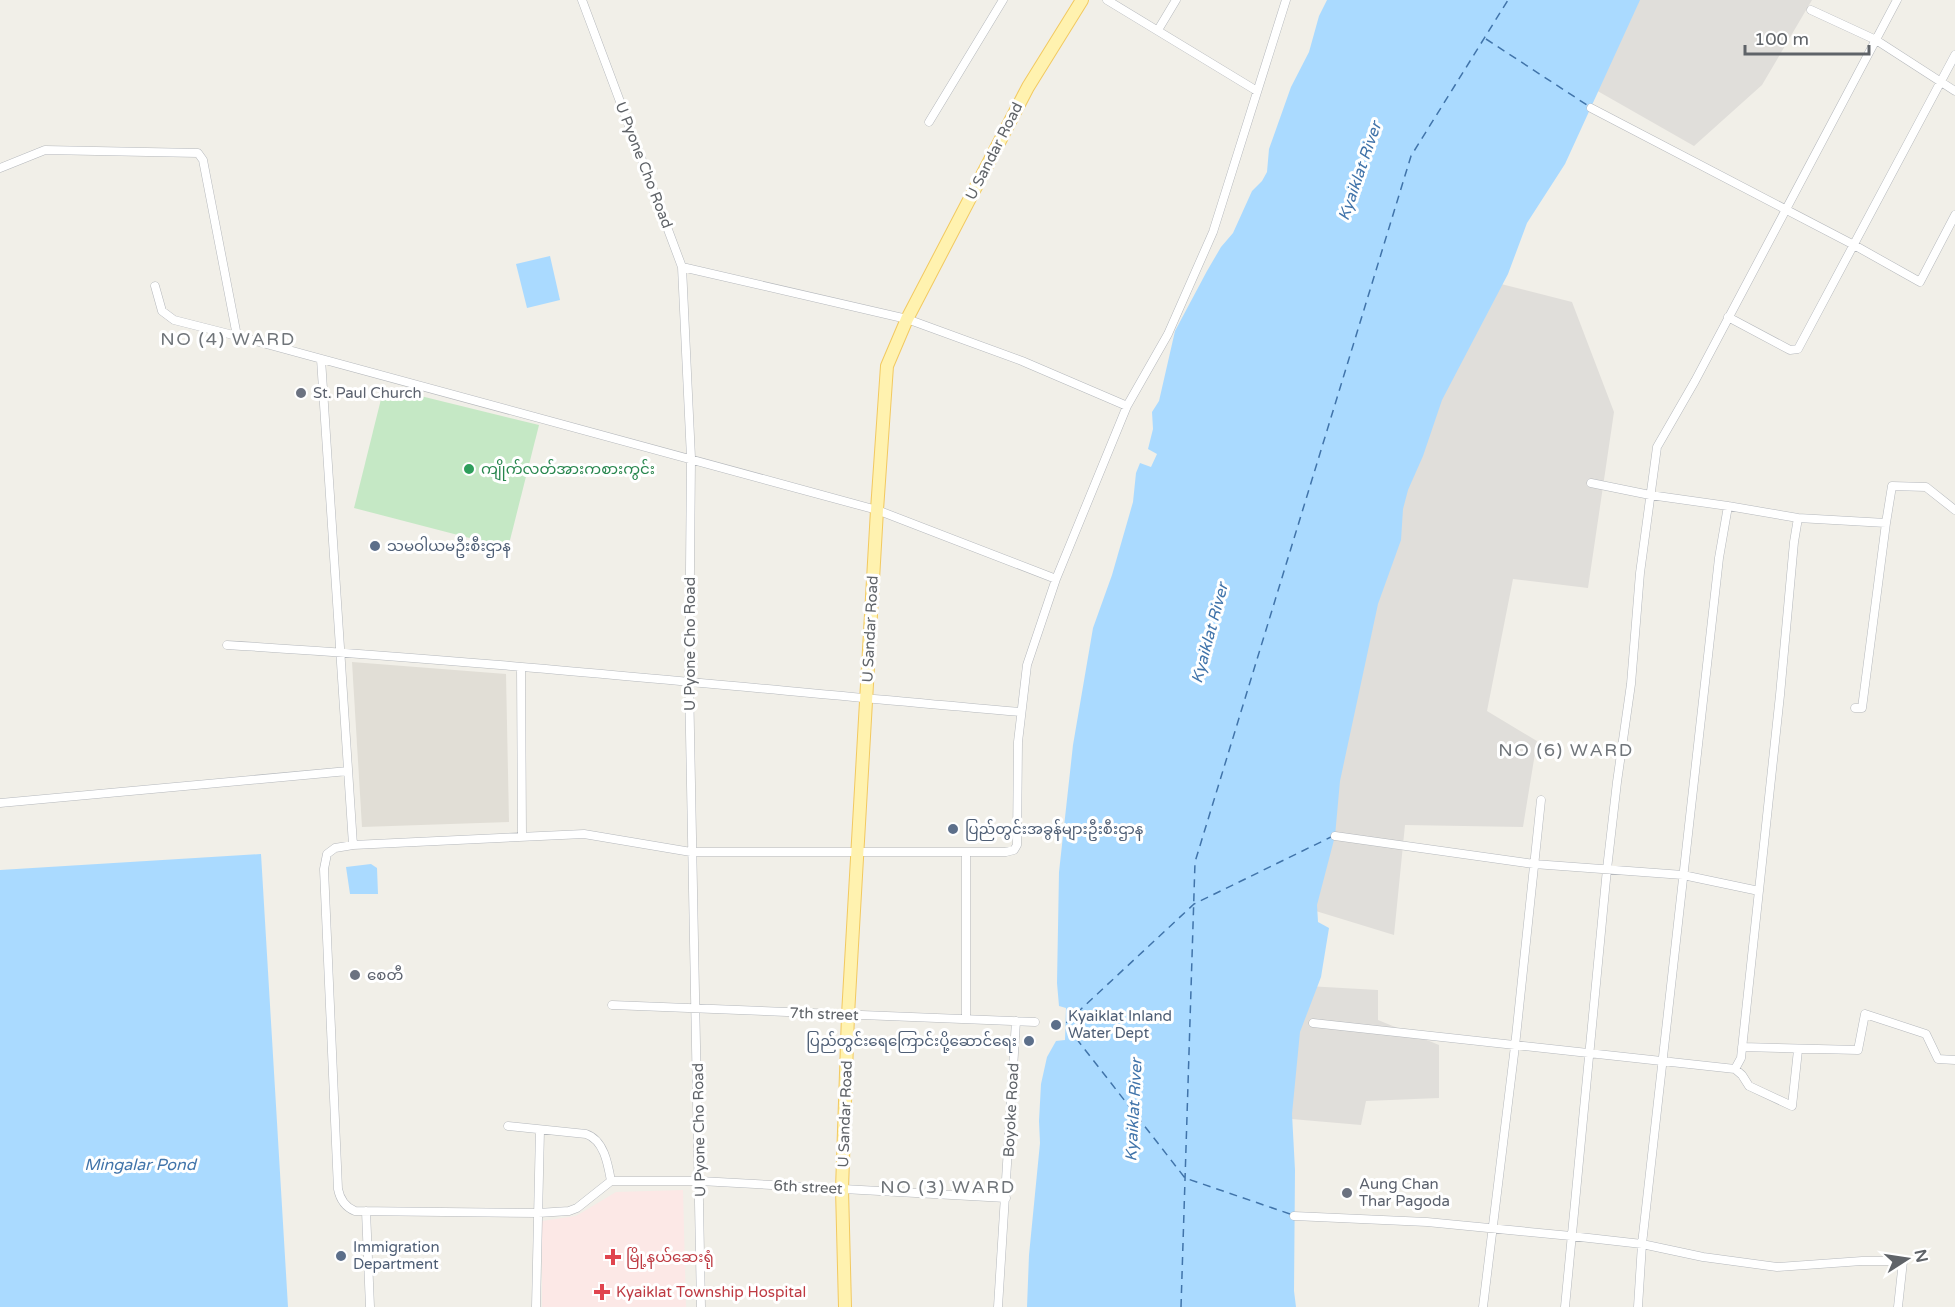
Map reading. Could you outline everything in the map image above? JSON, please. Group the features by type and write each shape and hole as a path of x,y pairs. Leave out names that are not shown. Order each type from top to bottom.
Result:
{"main road":[{"name":"U Sandar Road","path":"845,1307 843,1189 848,1015 887,366 908,319 1028,87 1082,0"}],"street":[{"name":"U Pyone Cho Road","path":"582,0 682,267 691,458 689,680 691,852 701,1307"},
{"path":"929,122 1003,0"},
{"path":"1107,0 1257,91"},
{"path":"1158,30 1176,0"},
{"path":"507,1126 586,1134 593,1137 601,1146 611,1181 574,1210 538,1213 355,1210 346,1207 340,1198 324,869 325,859 331,850 352,845 584,834 691,852 1010,852 1016,848 1021,712 1027,665 1056,579 1128,406 1168,334 1213,232 1286,0"},
{"path":"1564,1307 1607,869 1631,684 1640,573 1657,447 1897,0"},
{"path":"1811,10 1876,40 1939,83 1955,91"},
{"path":"1728,317 1790,350 1798,349 1955,55"},
{"path":"1591,108 1854,245 1920,282 1955,215"},
{"path":"0,168 45,150 198,153 203,160 237,336"},
{"path":"682,267 908,319 1022,361 1128,406"},
{"path":"155,286 162,311 174,320 877,510 1056,579"},
{"path":"321,359 352,845"},
{"path":"1591,483 1650,495 1798,518 1886,523"},
{"path":"1855,708 1862,708 1892,486 1926,487 1955,510"},
{"path":"1638,1307 1642,1244 1683,875 1719,558 1728,506"},
{"path":"1735,1069 1741,1058 1798,518"},
{"path":"227,645 689,680 866,699 1021,712"},
{"path":"521,667 522,837"},
{"path":"0,802 348,771"},
{"path":"1483,1307 1515,1046 1540,800"},
{"path":"1335,836 1534,864 1683,875 1759,891"},
{"path":"966,852 966,1019"},
{"name":"7th street","path":"612,1005 1035,1022"},
{"path":"1742,1047 1858,1050 1864,1014 1926,1034 1938,1059 1955,1060"},
{"name":"Boyoke Road","path":"999,1307 1016,1021"},
{"path":"1313,1023 1735,1069 1749,1086 1792,1106 1798,1050"},
{"path":"536,1307 540,1130"},
{"name":"6th street","path":"611,1181 700,1181 1006,1198"},
{"path":"366,1210 370,1307"},
{"path":"1294,1216 1427,1222 1571,1236 1642,1244 1703,1257 1777,1267 1903,1261 1898,1307"}],"shaded area":[{"path":"1623,0 1812,0 1762,85 1694,146 1580,81"},
{"path":"1489,281 1572,302 1614,412 1588,588 1513,579 1487,711 1537,741 1523,827 1405,825 1394,935 1306,908 1401,419"},
{"path":"352,662 506,674 509,822 362,827"},
{"path":"1307,986 1378,990 1378,1020 1439,1045 1439,1098 1366,1101 1361,1125 1280,1118"},
{"name":"မြို့နယ်ဆေးရုံ","path":"683,1190 686,1307 542,1307 542,1221 576,1216 616,1192"}],"green space":[{"path":"384,387 539,425 508,548 354,508"}],"water":[{"name":"Kyaiklat River","path":"1327,0 1640,0 1565,164 1527,223 1508,274 1442,400 1423,456 1408,490 1403,509 1401,540 1378,604 1340,781 1335,836 1317,905 1318,922 1329,928 1321,977 1300,1032 1292,1114 1295,1170 1294,1291 1296,1307 1027,1307 1029,1255 1040,1143 1041,1084 1047,1057 1056,1041 1065,1040 1066,1008 1059,1006 1057,983 1059,872 1073,745 1093,628 1112,575 1133,502 1136,473 1140,463 1151,467 1157,454 1148,449 1153,429 1152,412 1159,401 1175,331 1221,247 1233,233 1252,191 1267,172 1269,149 1291,87 1309,52 1319,16"},
{"path":"550,256 560,300 527,308 516,264"},
{"name":"Mingalar Pond","path":"261,854 288,1307 0,1307 0,870"},
{"path":"371,864 377,868 378,894 350,894 346,867"}],"ferry route":[{"path":"1181,1307 1195,862 1411,156 1508,0"},
{"path":"1486,39 1587,105"},
{"path":"1290,1214 1185,1178 1065,1024 1194,904 1331,837"}],"place":[{"name":"St. Paul Church","path":"301,393"},
{"name":"ကျိုက်လတ်အားကစားကွင်း","path":"469,469"},
{"name":"သမဝါယမဦးစီးဌာန","path":"375,546"},
{"name":"ပြည်တွင်းအခွန်များဦးစီးဌာန","path":"953,829"},
{"name":"စေတီ","path":"355,975"},
{"name":"Kyaiklat Inland Water Dept","path":"1056,1025"},
{"name":"ပြည်တွင်းရေကြောင်းပို့ဆောင်ရေး","path":"1029,1041"},
{"name":"Aung Chan Thar Pagoda","path":"1347,1193"},
{"name":"Immigration Department","path":"341,1256"},
{"name":"မြို့နယ်ဆေးရုံ","path":"613,1257"},
{"name":"Kyaiklat Township Hospital","path":"602,1292"}],"district":[{"name":"NO (4) WARD","path":"228,339"},
{"name":"NO (6) WARD","path":"1566,750"},
{"name":"NO (3) WARD","path":"948,1187"}]}
